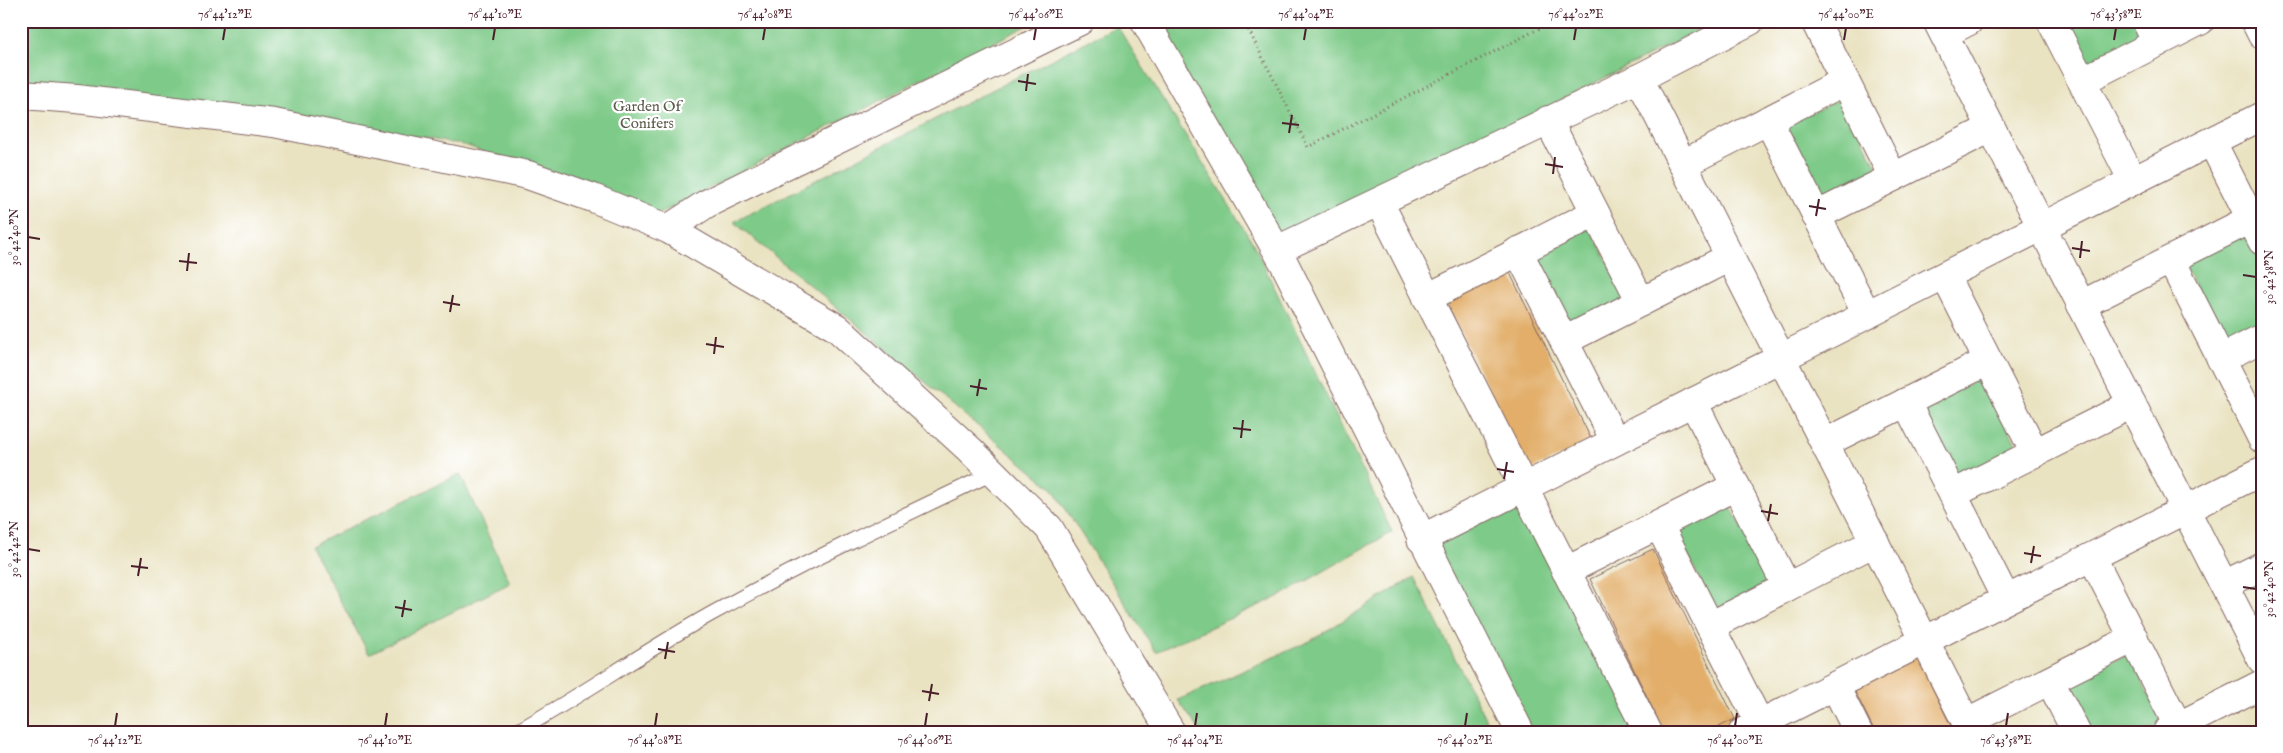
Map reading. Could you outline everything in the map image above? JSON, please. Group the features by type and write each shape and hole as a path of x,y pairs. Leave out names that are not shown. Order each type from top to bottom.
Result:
{"street":[{"path":"668,229 706,204 1080,21"},
{"path":"1145,21 1277,250 1421,539 1520,732"},
{"path":"1277,250 1639,78 1750,21"},
{"path":"1815,21 1894,177"},
{"path":"1969,21 1940,28 2262,660"},
{"path":"2051,21 2132,181"},
{"path":"2082,81 2152,32 2200,21"},
{"path":"2255,21 2262,35"},
{"path":"1639,78 1969,727 2050,681 2134,638"},
{"path":"1683,164 1845,82"},
{"path":"21,95 78,99 274,123 528,174 668,229 837,328 993,473 1049,528 1171,732"},
{"path":"1421,539 2262,116"},
{"path":"1548,120 1641,302"},
{"path":"1768,120 1867,314"},
{"path":"1816,216 1991,128"},
{"path":"2081,305 2171,260 2256,230 2212,142"},
{"path":"1379,202 1648,732"},
{"path":"1427,298 1595,213"},
{"path":"1518,252 1615,441"},
{"path":"1564,341 1730,258"},
{"path":"2171,260 2262,439"},
{"path":"1945,276 2035,453"},
{"path":"2221,359 2262,338"},
{"path":"1825,443 1988,361"},
{"path":"1693,402 1787,587"},
{"path":"1906,402 2006,600"},
{"path":"1953,494 2132,404"},
{"path":"1659,525 1710,626 1752,728 2262,471"},
{"path":"1566,571 1736,486"},
{"path":"1710,626 1875,542"},
{"path":"2092,557 2134,638 2172,729 2262,684"},
{"path":"2224,585 2262,566"},
{"path":"2050,681 2076,732"},
{"path":"1835,686 1858,732"}],"lane":[{"path":"516,732 557,709 710,614 903,515 993,473"}],"path":[{"path":"1244,21 1308,147 1554,21"}],"green space":[{"name":"Garden Of Conifers","path":"21,21 1036,21 653,217 468,146 277,111 21,96"},
{"path":"1158,21 1717,21 1272,246"},
{"path":"2063,21 2135,21 2143,38 2086,68"},
{"path":"1117,26 1253,243 1392,532 1284,594 1156,652 1053,489 734,222"},
{"path":"1842,98 1880,173 1819,201 1784,126"},
{"path":"1590,227 1627,300 1568,327 1533,258"},
{"path":"2247,233 2262,264 2262,328 2225,346 2184,265"},
{"path":"1983,377 2019,450 1958,479 1923,408"},
{"path":"460,474 510,583 369,654 311,546"},
{"path":"1524,488 1648,732 1520,732 1421,539"},
{"path":"1728,502 1773,584 1714,610 1676,530"},
{"path":"1414,577 1492,732 1201,732 1178,700 1310,641"},
{"path":"2129,654 2162,723 2143,732 2086,732 2063,683"}],"building":[{"path":"1508,269 1592,441 1528,471 1445,299"},
{"path":"1653,549 1735,719 1709,732 1664,732 1590,579"},
{"path":"1916,655 1954,732 1875,732 1852,686"}]}
